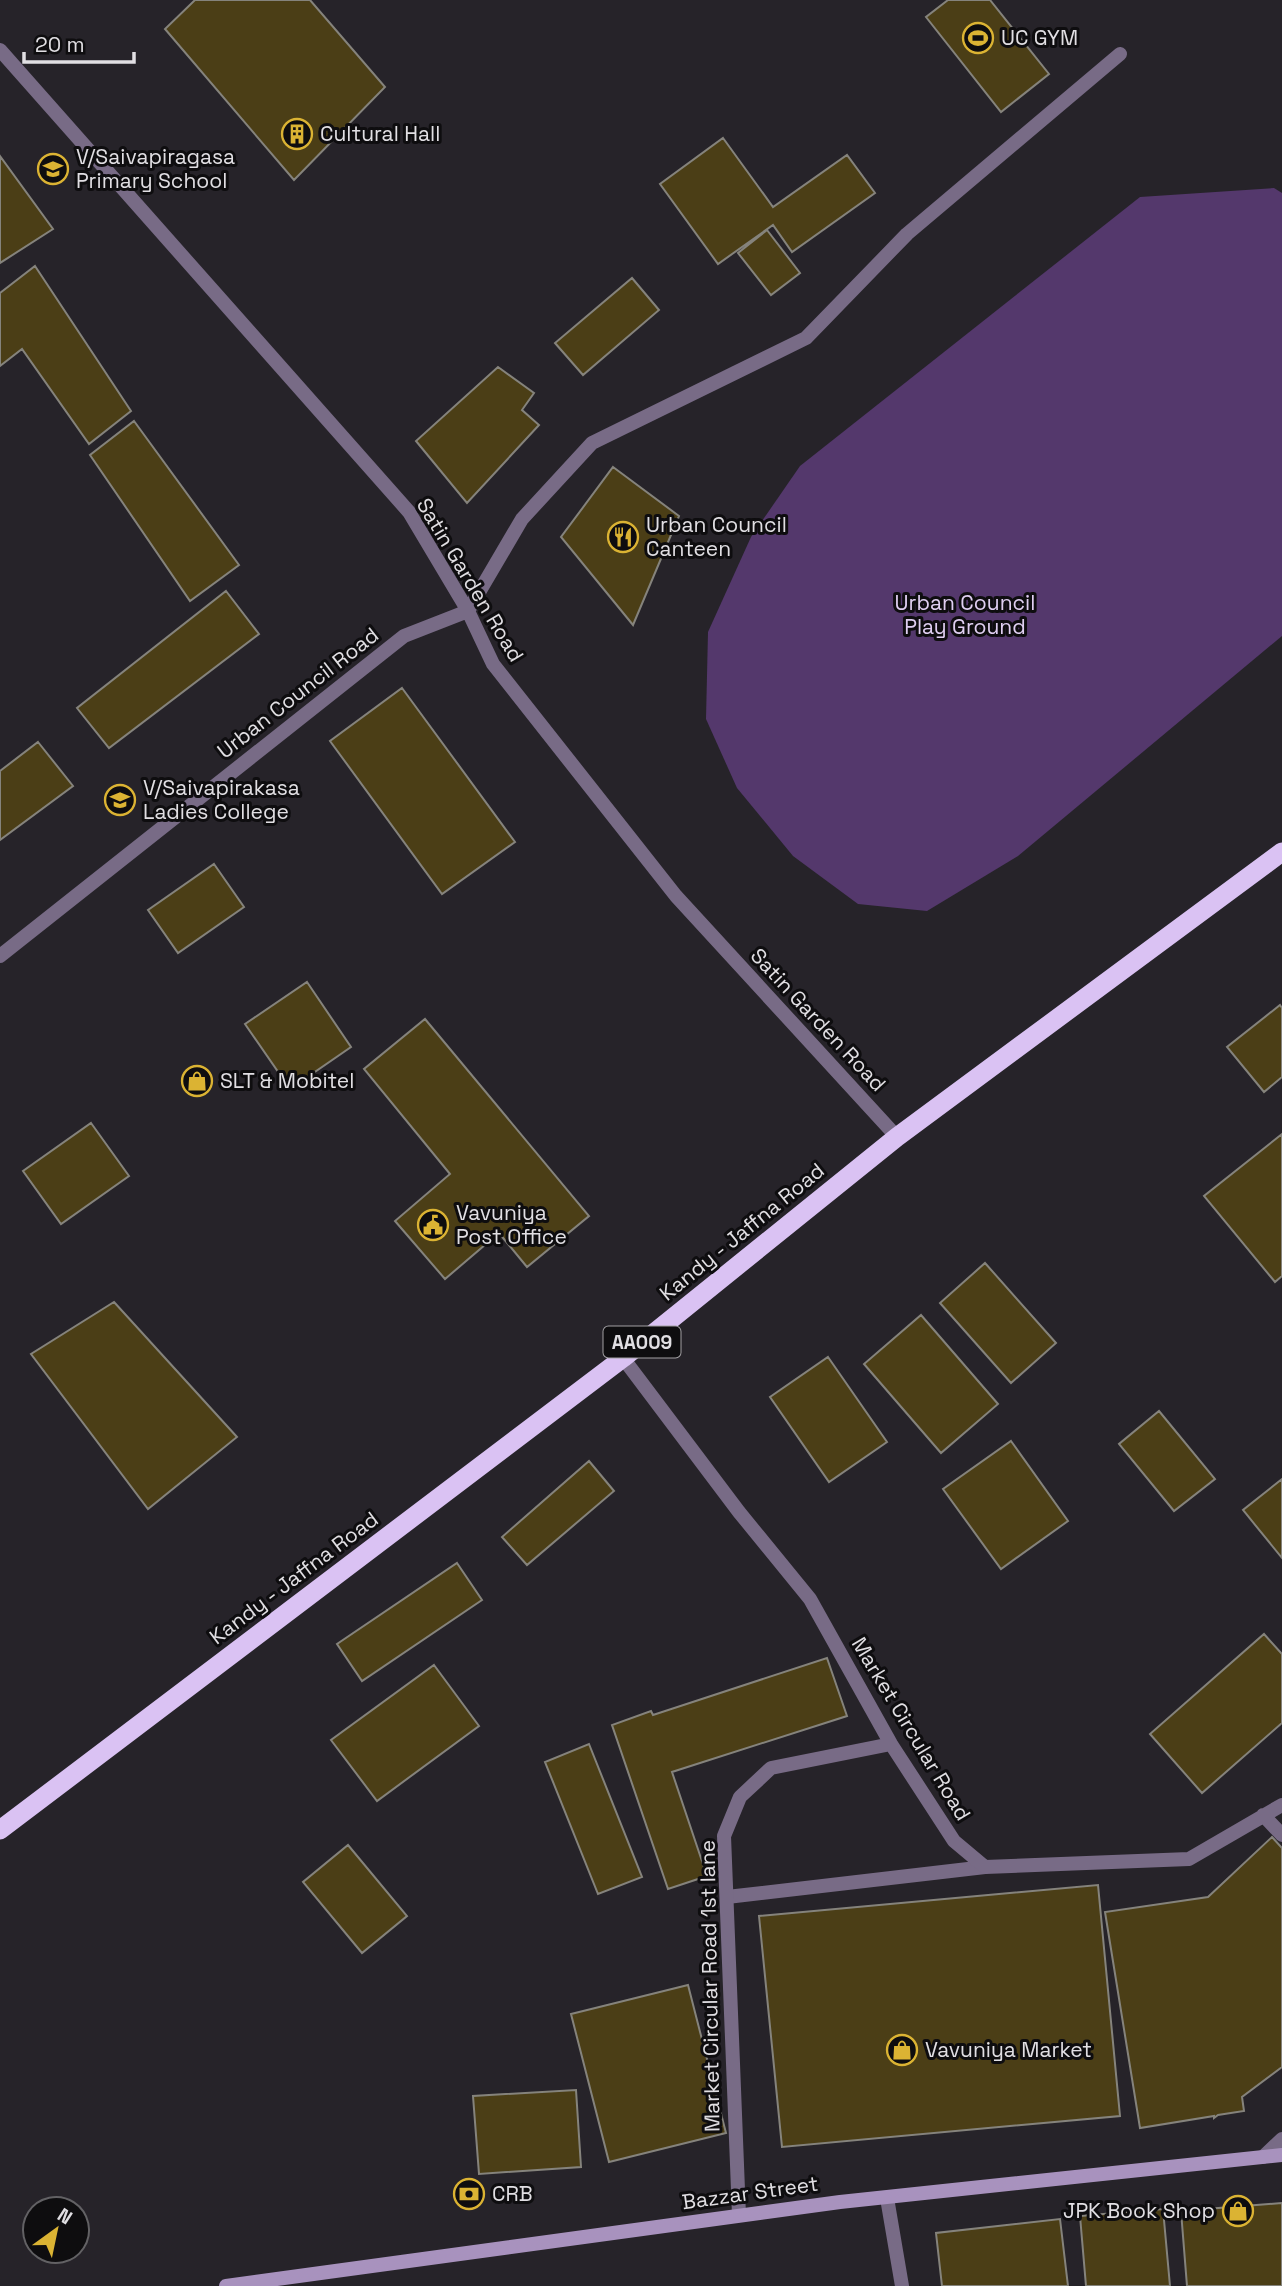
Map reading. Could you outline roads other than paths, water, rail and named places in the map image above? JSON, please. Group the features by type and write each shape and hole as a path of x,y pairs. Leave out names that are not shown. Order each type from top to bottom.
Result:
{"highway":[{"name":"Kandy - Jaffna Road","path":"0,1830 623,1358 897,1137 1282,852"}],"main road":[{"name":"Bazzar Street","path":"226,2286 739,2215 1282,2155"}],"street":[{"name":"Satin Garden Road","path":"0,50 409,512 468,611 493,664 676,896 897,1137"},
{"path":"468,611 522,519 592,443 806,338 908,233 1120,54"},
{"name":"Urban Council Road","path":"0,956 404,636 468,611"},
{"name":"Market Circular Road","path":"623,1358 739,1513 810,1599 891,1744 954,1841 985,1867"},
{"name":"Market Circular Road 1st lane","path":"739,2215 724,1836 740,1797 771,1768 891,1744"},
{"path":"727,1897 985,1867 1189,1859 1282,1805"},
{"path":"1263,1815 1282,1835"},
{"path":"1263,2157 1282,2139"},
{"path":"887,2198 902,2286"}],"place":[{"name":"UC GYM","path":"978,38"},
{"name":"Cultural Hall","path":"297,134"},
{"name":"V/Saivapiragasa Primary School","path":"53,169"},
{"name":"Urban Council Canteen","path":"623,537"},
{"name":"V/Saivapirakasa Ladies College","path":"120,800"},
{"name":"SLT & Mobitel","path":"197,1081"},
{"name":"Vavuniya Post Office","path":"433,1225"},
{"name":"Vavuniya Market","path":"902,2050"},
{"name":"CRB","path":"469,2194"},
{"name":"JPK Book Shop","path":"1238,2211"}],"park label":[{"name":"Urban Council Play Ground","path":"965,615"}]}
